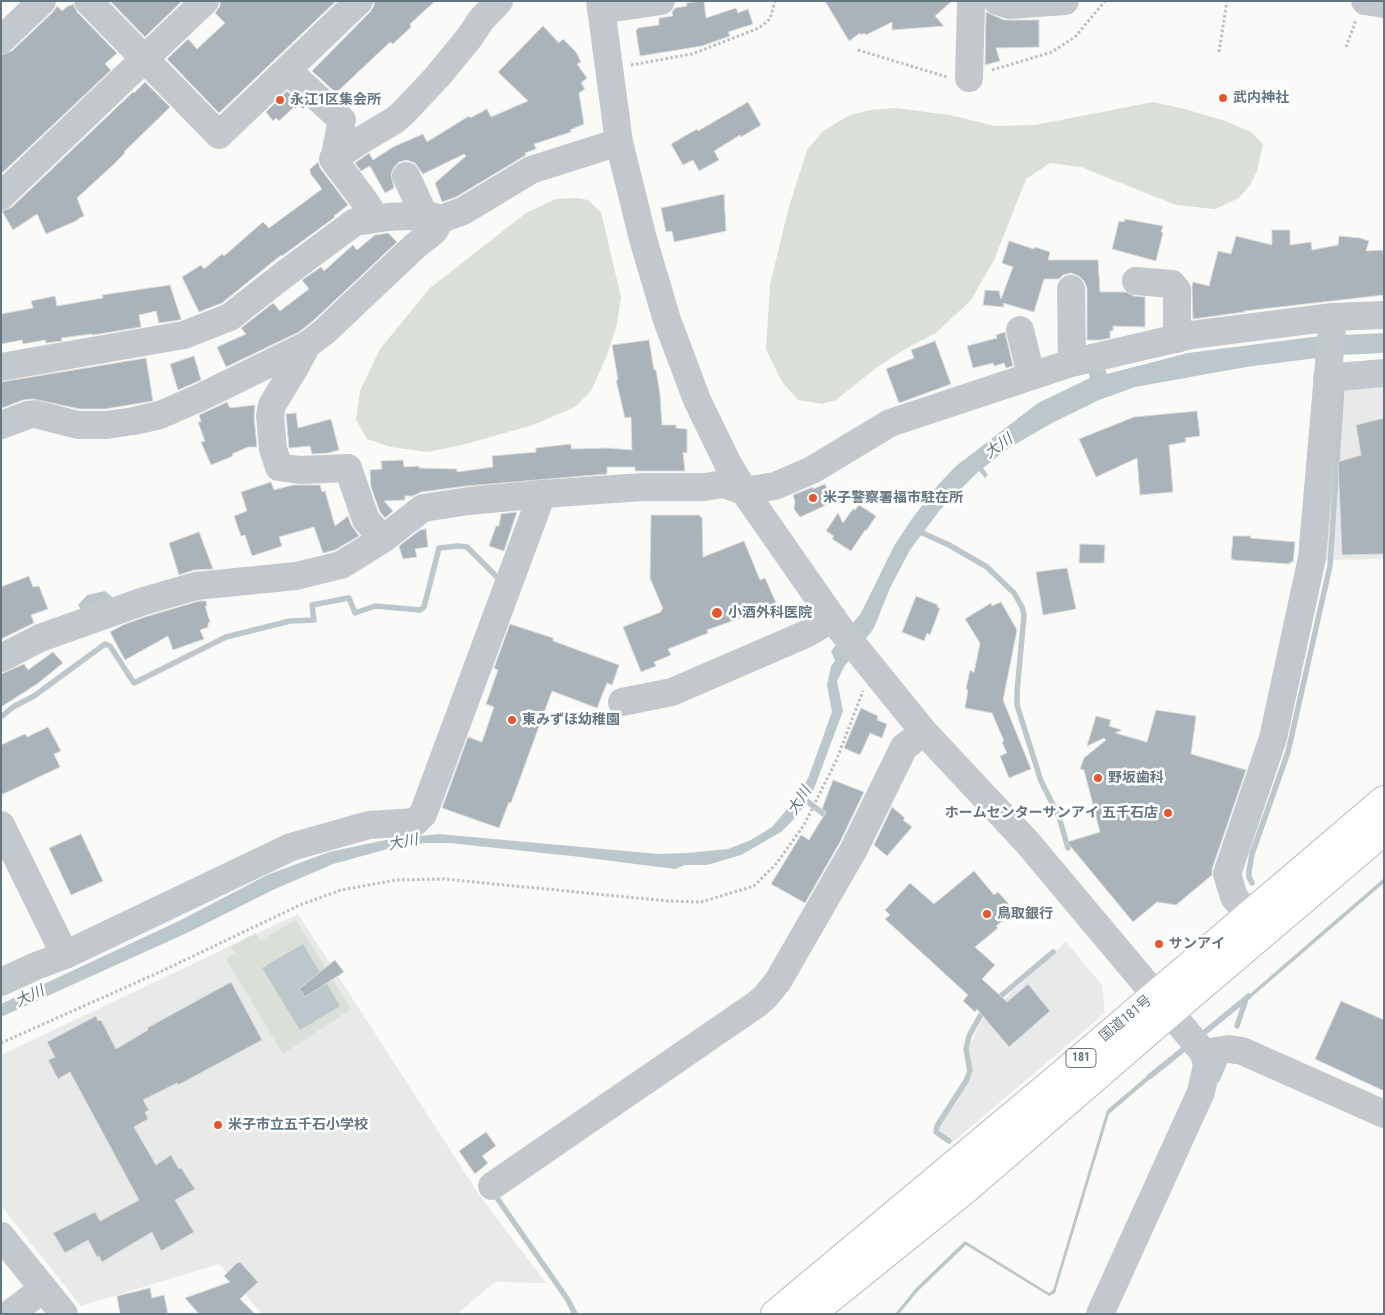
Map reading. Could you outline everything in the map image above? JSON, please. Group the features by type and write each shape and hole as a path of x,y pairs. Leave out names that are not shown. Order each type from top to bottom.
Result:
{"highway":[{"name":"国道181号","path":"811,1314 971,1185 1162,1004 1249,915 1384,800"},
{"name":"国道181号","path":"775,1314 1162,1004 1384,831"}],"street":[{"path":"1,40 42,1"},
{"path":"88,1 219,135 360,1"},
{"path":"1,196 205,1"},
{"path":"376,219 334,159 403,113 437,77 481,20 499,1"},
{"path":"661,1 600,5 619,142 643,239 667,320 697,400 728,464 744,491 836,622 924,732 1027,842 1204,1052 1207,1065 1201,1092 1100,1314"},
{"path":"968,78 979,2 1009,5 1065,1"},
{"path":"287,70 342,120 336,150 338,157"},
{"path":"1,367 184,335 230,317 356,222 376,219 431,217 463,211 531,170 619,142"},
{"path":"1,425 35,414 78,425 106,425 160,415 200,398 307,345 324,332 415,246 434,231 431,217 420,206 406,176"},
{"path":"1136,281 1172,284 1177,290 1177,339"},
{"path":"1071,289 1072,362"},
{"path":"1,658 40,638 144,601 196,586 296,576 341,565 383,538 423,508 468,501 643,487 705,487 723,484 744,491 775,486 812,470 890,423 1072,362 1177,339 1332,324 1384,315"},
{"path":"1249,915 1234,897 1227,874 1273,738 1312,558 1332,324"},
{"path":"1020,330 1031,376"},
{"path":"307,345 272,405 270,416 273,449 279,467 300,470 348,468 366,520 383,538"},
{"path":"1328,378 1384,373"},
{"path":"242,377 251,394 259,400 272,405"},
{"path":"1,982 65,955 291,847 369,825 415,822 423,814 542,494"},
{"path":"622,702 672,692 836,622"},
{"path":"492,1186 765,997 778,981 854,849 904,747 924,732"},
{"path":"1,825 65,955"},
{"path":"1204,1052 1229,1049 1242,1051 1384,1114"},
{"path":"1,1236 64,1314"},
{"path":"10,1314 43,1290"}],"path":[{"path":"629,58 630,66 645,64 692,54 720,44 767,23 775,1"},
{"path":"1219,52 1227,1"},
{"path":"1346,47 1370,6"},
{"path":"1,1043 300,905 341,890 396,880 444,879 668,901 701,902 754,886 776,864 804,825 836,761 863,690"}],"shaded area":[{"path":"1153,102 1225,121 1251,132 1263,144 1257,171 1250,185 1239,198 1215,209 1176,205 1081,167 1050,163 1026,179 994,260 971,300 936,333 907,348 876,368 836,400 822,404 798,400 782,382 766,349 770,285 788,210 807,150 823,131 850,115 870,110 895,108 950,115 995,126 1035,125"},
{"path":"576,198 588,200 601,212 621,297 617,324 607,355 591,391 575,407 533,425 462,445 428,452 391,447 367,439 356,420 360,391 380,349 430,288 526,213 556,199"},
{"path":"1384,380 1384,559 1323,560 1337,381"},
{"name":"米子市立五千石小学校","path":"298,914 480,1196 546,1283 495,1282 457,1314 262,1314 219,1264 81,1306 1,1206 1,1055"},
{"path":"296,920 351,1009 283,1054 226,959 235,953 231,946 256,933 259,941"},
{"path":"1066,942 1102,985 1105,1013 953,1142 939,1131 940,1126 973,1073 968,1049 982,1019"}],"water":[{"name":"大川","path":"1384,333 1384,353 1340,355 1246,367 1135,387 1099,400 1052,423 1007,449 983,468 988,475 985,478 979,471 940,510 910,550 890,588 874,628 844,667 837,681 843,711 812,794 796,817 781,832 741,855 707,865 685,865 675,869 449,843 425,843 395,847 333,864 275,889 189,932 1,1017 1,1004 181,920 267,875 329,852 390,839 439,834 658,854 728,849 751,840 772,827 799,795 809,776 832,712 827,685 831,666 835,661 831,651 861,613 894,546 911,520 938,485 956,466 1038,403 1090,378 1087,367 1103,363 1107,374 1188,353 1321,336"},
{"path":"105,591 112,597 114,604 83,611 78,605 87,595"},
{"path":"1384,878 1384,883 1247,1001 1244,999"},
{"path":"303,944 340,1006 300,1030 262,968"},
{"path":"1153,1071 1156,1074 1109,1114 1055,1293 1049,1296 966,1245 918,1291 899,1314 895,1314 916,1288 965,1241 1049,1293 1053,1290 1107,1110"}],"building":[{"path":"110,1 182,1 145,37"},
{"path":"220,1 336,1 219,113 167,59 188,39 197,49 225,23 215,13 220,6"},
{"path":"374,1 435,1 410,24 411,27 393,44 390,42 336,93 312,71 370,12 374,6"},
{"path":"704,1 706,18 736,8 738,13 748,9 753,24 728,32 730,36 702,46 640,56 636,31 638,28 659,25 659,18 673,16 672,12 675,8 687,6 686,3"},
{"path":"825,1 952,1 935,16 944,26 892,30 892,22 866,35 864,33 861,35 860,33 849,41"},
{"path":"73,4 77,12 117,53 105,64 111,70 1,174 1,55 12,51 57,6 62,11"},
{"path":"986,12 1004,20 1039,20 1039,47 996,48 1000,61 985,65"},
{"path":"543,26 559,43 563,39 576,52 581,62 577,64 587,78 581,83 585,89 579,93 584,124 570,130 571,132 534,144 536,149 525,153 526,155 456,197 442,202 435,183 466,156 464,154 423,174 415,163 407,160 399,162 391,174 394,188 385,193 370,166 361,171 355,163 369,153 373,160 393,147 423,134 427,142 469,116 470,118 487,109 491,117 528,101 498,72"},
{"path":"145,82 170,107 113,165 77,198 84,216 46,234 37,214 13,230 2,211 12,207"},
{"path":"287,91 305,107 303,109 299,105 295,109 294,107 279,121 276,118 273,121 266,112"},
{"path":"748,102 761,125 714,151 719,160 699,171 693,160 683,165 671,144 697,129 698,131"},
{"path":"318,162 320,168 348,205 335,217 281,255 222,303 199,312 182,277 201,265 204,269 222,254 224,256 263,222 269,228 322,189 309,170"},
{"path":"724,194 726,231 674,242 672,231 666,232 661,208"},
{"path":"1125,219 1163,226 1156,261 1112,249 1119,221 1124,222"},
{"path":"1272,230 1290,230 1290,245 1311,242 1312,250 1338,245 1339,236 1369,241 1366,251 1382,250 1384,254 1384,295 1244,311 1193,319 1193,282 1209,286 1218,251 1231,254 1236,236 1272,245"},
{"path":"388,233 397,242 314,320 299,332 226,367 217,347 246,334 241,328 273,303 280,311 309,289 302,280 321,267 324,271 353,245 357,250 375,235"},
{"path":"1009,241 1050,252 1048,260 1098,260 1100,292 1126,292 1134,296 1145,297 1145,327 1113,326 1113,331 1110,331 1110,338 1087,340 1087,288 1079,276 1071,273 1063,275 1059,279 1044,279 1034,312 1003,303 1004,307 983,305 985,290 999,291 1001,299 1013,267 1002,263"},
{"path":"170,285 180,320 159,323 156,311 139,315 141,327 61,338 62,341 46,343 45,340 23,344 22,340 1,344 1,314 33,308 31,301 55,296 57,306 103,298 102,295"},
{"path":"1005,332 1013,366 1006,368 1004,363 994,366 993,363 973,368 967,346 997,338 996,335"},
{"path":"649,340 660,394 662,425 676,425 676,428 687,429 687,453 683,452 685,471 635,471 635,467 607,467 607,474 467,486 421,492 413,496 405,496 405,500 384,501 393,511 385,518 380,512 371,487 370,470 382,469 381,461 403,460 404,467 419,466 419,468 457,469 457,472 493,467 492,456 536,452 536,448 571,444 571,449 608,448 632,450 631,417 625,418 616,380 618,380 612,345"},
{"path":"935,341 951,384 899,403 886,369 914,358 911,350"},
{"path":"194,356 201,380 178,390 170,364"},
{"path":"146,358 153,401 105,409 80,409 33,399 23,400 2,408 1,382"},
{"path":"227,402 230,408 255,405 254,417 257,447 248,447 232,454 233,456 211,465 201,442 205,441 198,422 201,422 199,415"},
{"path":"1197,411 1200,436 1185,438 1186,442 1169,445 1173,492 1140,495 1137,458 1096,477 1079,439 1134,417"},
{"path":"296,413 298,428 331,419 339,450 312,454 310,446 289,448 286,414"},
{"path":"1384,418 1384,554 1342,555 1338,462 1361,455 1356,425"},
{"path":"271,482 274,490 293,485 320,485 322,492 325,491 335,526 348,516 351,525 359,536 335,550 323,553 314,527 279,537 282,546 252,556 245,535 241,536 234,516 247,511 241,492"},
{"path":"825,484 833,502 800,517 794,509 793,495"},
{"path":"859,505 876,516 851,551 832,539 834,536 826,531 838,513 843,523 853,509 855,510"},
{"path":"517,512 504,551 489,546 496,526 499,526 501,514"},
{"path":"651,515 700,515 702,517 703,557 744,541 760,580 765,578 777,605 707,630 708,633 668,649 671,655 654,662 656,666 641,672 623,627 661,612 663,609 650,578"},
{"path":"426,529 428,547 415,549 417,557 403,559 399,546 420,530"},
{"path":"199,532 213,569 194,570 179,575 169,543"},
{"path":"1233,536 1251,536 1250,538 1295,542 1293,562 1290,562 1290,564 1233,560 1231,559"},
{"path":"1080,544 1105,545 1104,563 1079,563"},
{"path":"1067,568 1076,609 1043,615 1036,572"},
{"path":"29,576 33,587 39,586 48,609 31,615 34,623 1,639 1,587"},
{"path":"916,596 938,605 937,607 940,608 930,635 927,633 924,641 902,632"},
{"path":"199,601 206,601 207,606 205,606 210,622 208,627 200,630 204,639 173,650 168,636 125,660 110,632 145,617"},
{"path":"1001,602 1017,630 1003,700 1031,769 1009,778 1000,756 1007,753 1002,742 1004,741 992,713 965,708 970,670 974,673 980,643 965,619 991,603 992,606"},
{"path":"510,624 553,638 553,641 619,665 612,685 607,683 597,708 552,691 511,803 509,802 499,828 442,808 468,737 482,742 494,707 486,704 498,670 494,668"},
{"path":"53,652 63,663 37,684 1,707 1,674 24,664 28,670"},
{"path":"861,708 878,716 877,720 887,724 882,738 870,733 860,755 844,748"},
{"path":"1156,710 1196,716 1191,754 1246,770 1212,869 1212,875 1176,905 1157,902 1133,922 1067,842 1100,832 1084,770 1080,769 1084,758 1106,740 1104,738 1087,746 1096,716 1111,720 1109,726 1122,730 1115,733 1147,742"},
{"path":"48,727 61,751 54,754 60,767 1,795 1,745 25,734 27,737"},
{"path":"833,780 864,792 840,842 805,903 771,884 801,835 809,840 826,812 822,809"},
{"path":"892,807 912,827 887,856 874,845"},
{"path":"81,834 103,881 71,895 49,848"},
{"path":"974,871 994,895 998,892 1015,911 996,926 998,928 975,947 995,965 982,979 1007,1002 1028,984 1050,1011 1009,1047 977,1009 975,1012 963,1001 968,995 885,919 890,915 885,910 910,883 934,904"},
{"path":"335,960 344,972 305,997 299,989"},
{"path":"231,982 262,1040 178,1085 177,1083 143,1100 149,1110 145,1112 148,1119 134,1127 156,1165 171,1155 179,1169 181,1168 195,1189 175,1200 194,1232 161,1251 152,1232 102,1262 99,1256 97,1257 88,1240 65,1253 53,1233 95,1212 100,1221 139,1200 70,1072 58,1079 48,1060 55,1057 47,1042 96,1016 98,1021 101,1020 116,1049 148,1030 147,1028"},
{"path":"1341,1001 1384,1020 1384,1091 1315,1059"},
{"path":"486,1132 496,1146 482,1156 488,1163 475,1174 459,1151"},
{"path":"238,1262 258,1282 240,1299 255,1314 199,1314 185,1298 230,1282 224,1276"},
{"path":"150,1288 152,1298 164,1295 168,1314 120,1314 117,1296"}],"waterway":[{"path":"1252,883 1249,877 1252,854 1288,752 1330,566 1342,385"},
{"path":"916,530 949,545 987,567 1014,593 1022,607 1024,615 1017,705 1041,781 1059,817 1068,848"},
{"path":"1,717 13,707 34,696 105,644 110,646 134,683 226,637 290,621 314,620 312,605 349,598 355,613 375,606 420,610 424,607 439,548 467,547 499,579 498,582"},
{"name":"大川","path":"803,798 830,819"},
{"path":"996,1000 1053,952"},
{"path":"1200,1036 1249,996"},
{"path":"1237,1026 1246,999"},
{"path":"949,1141 936,1132 937,1126 966,1081 970,1071 966,1049 969,1036 980,1016 986,1010"},
{"path":"1149,1077 1189,1045"},
{"path":"1217,1080 1226,1059"},
{"path":"499,1193 497,1198 568,1300 575,1314"}],"place":[{"name":"武内神社","path":"1223,98"},
{"name":"永江1区集会所","path":"280,100"},
{"name":"米子警察署福市駐在所","path":"813,498"},
{"name":"小酒外科医院","path":"717,613"},
{"name":"東みずほ幼稚園","path":"512,720"},
{"name":"野坂歯科","path":"1098,778"},
{"name":"ホームセンターサンアイ 五千石店","path":"1168,813"},
{"name":"鳥取銀行","path":"987,914"},
{"name":"サンアイ","path":"1159,944"},
{"name":"米子市立五千石小学校","path":"218,1125"}]}
